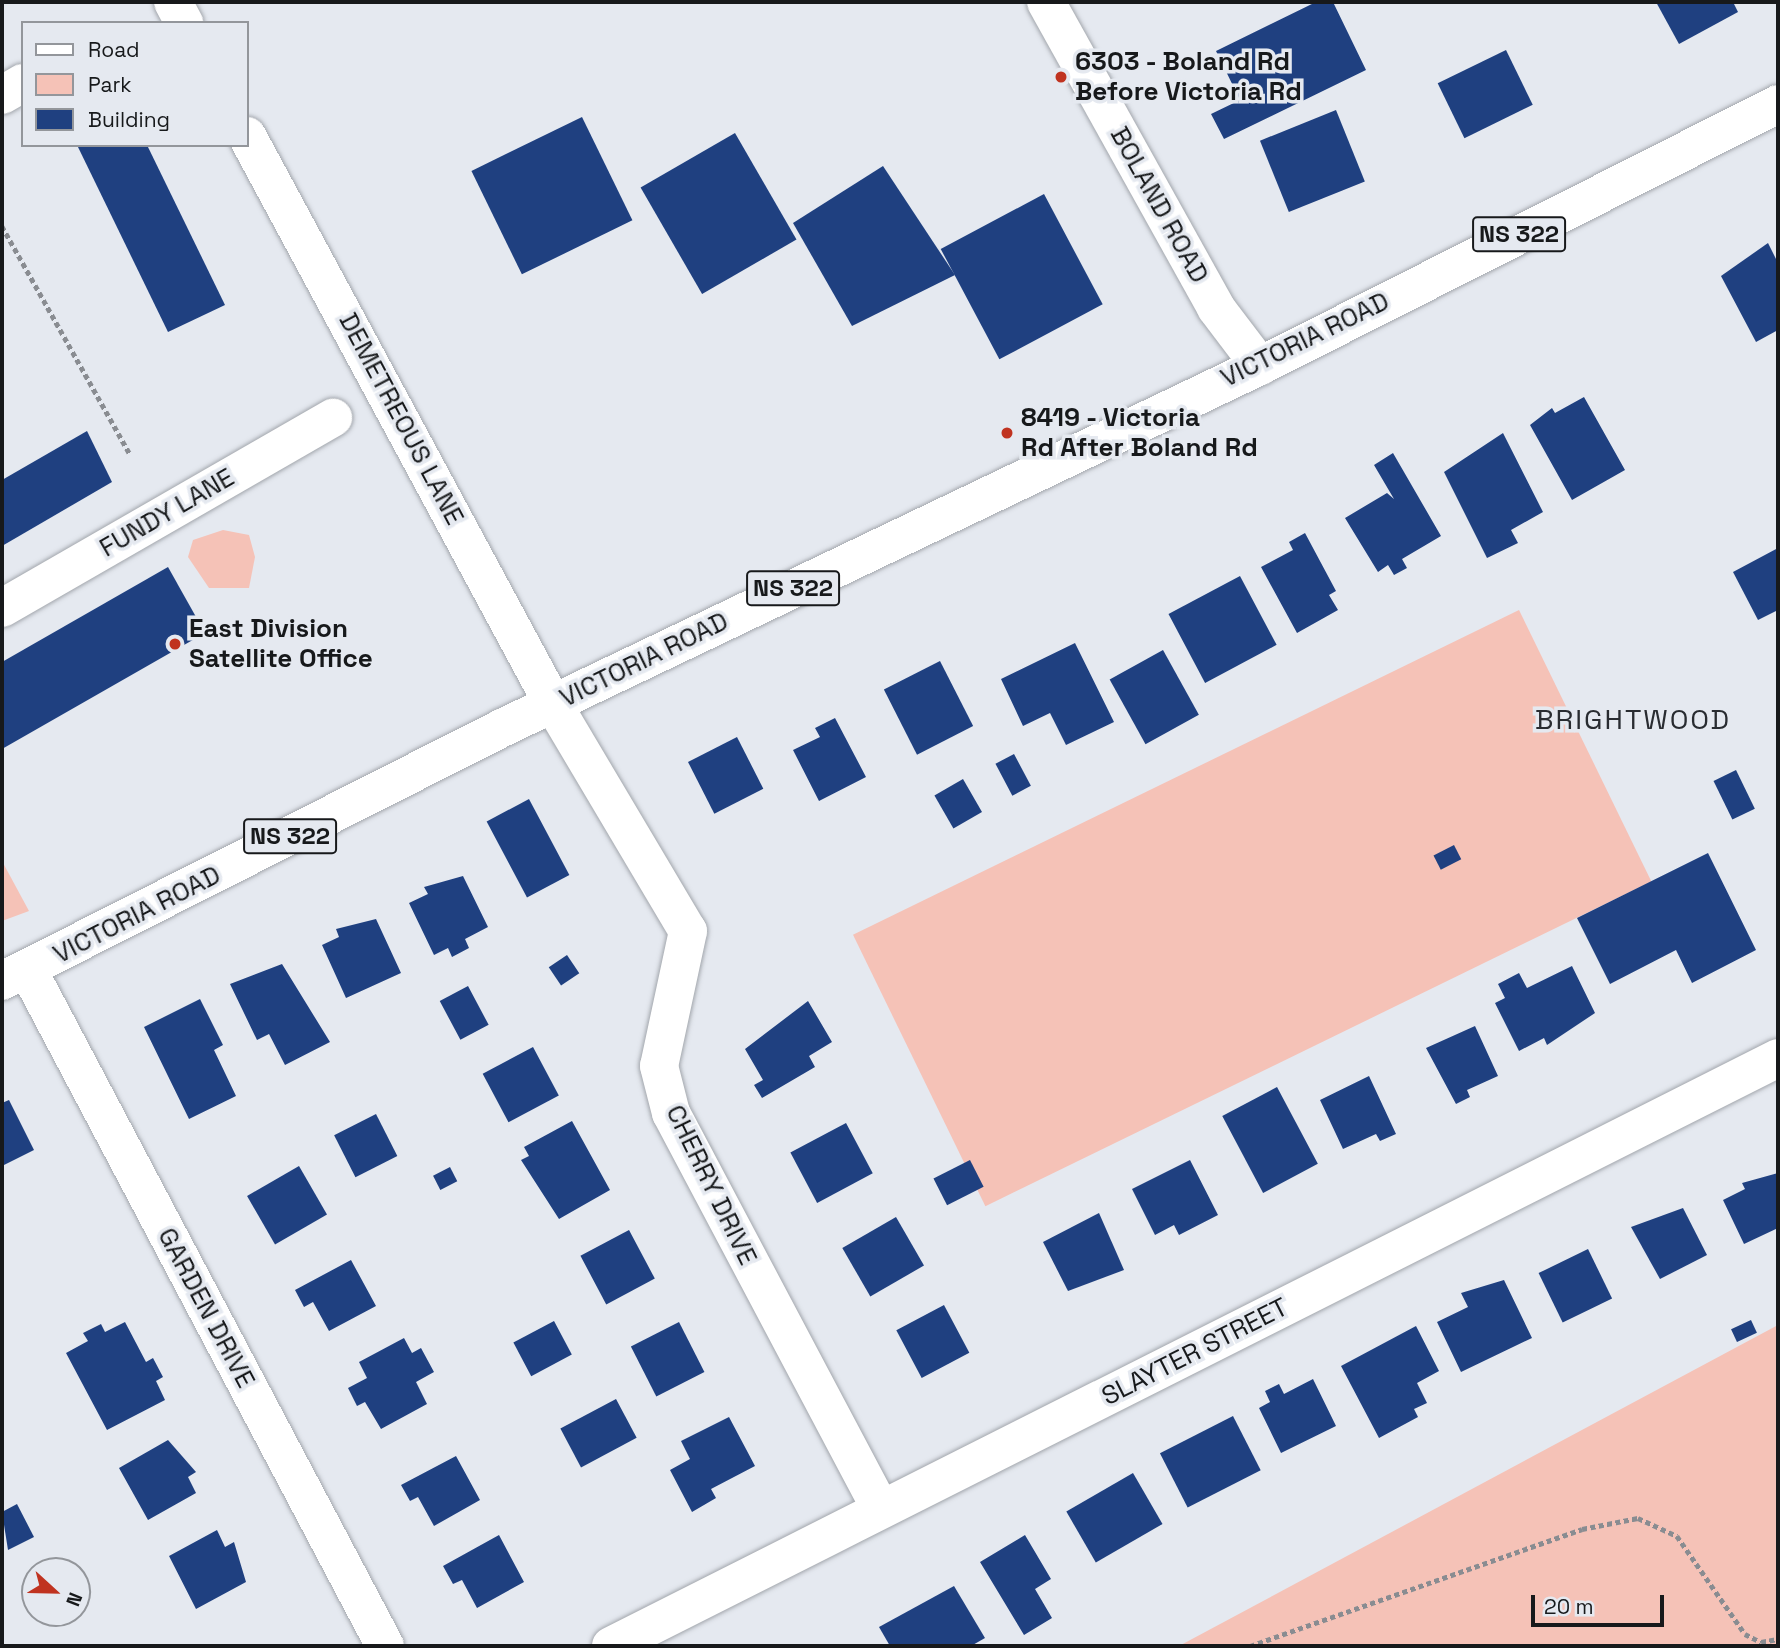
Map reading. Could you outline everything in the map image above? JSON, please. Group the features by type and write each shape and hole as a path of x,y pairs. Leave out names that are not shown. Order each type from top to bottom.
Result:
{"street":[{"path":"173,2 183,21"},
{"name":"BOLAND ROAD","path":"1046,2 1209,297 1260,366"},
{"path":"2,95 21,84"},
{"name":"VICTORIA ROAD","path":"15,976 552,704 1260,366 1778,104"},
{"name":"DEMETREOUS LANE","path":"248,138 552,704"},
{"name":"FUNDY LANE","path":"2,608 333,418"},
{"name":"CHERRY DRIVE","path":"552,704 688,931 659,1066 671,1114 880,1507"},
{"name":"GARDEN DRIVE","path":"15,976 385,1646"},
{"name":"SLAYTER STREET","path":"611,1646 880,1507 1778,1058"}],"path":[{"path":"2,226 130,454"},
{"path":"1250,1646 1582,1529 1638,1518 1677,1536 1745,1634 1761,1642 1778,1639"}],"green space":[{"path":"223,530 249,535 255,557 249,588 209,588 188,557 193,540"},
{"path":"1519,610 1651,881 985,1206 853,935"},
{"path":"2,861 29,911 2,921"},
{"path":"1778,1325 1778,1646 1179,1646"}],"building":[{"path":"1316,2 1333,2 1366,70 1224,139 1211,114 1240,100 1216,51"},
{"path":"1656,2 1733,2 1738,12 1679,44"},
{"path":"1506,50 1533,105 1464,138 1438,83"},
{"path":"1336,110 1365,181 1289,212 1260,141"},
{"path":"582,117 632,220 522,274 471,171"},
{"path":"735,133 796,240 702,294 641,188"},
{"path":"78,147 148,147 225,305 168,332"},
{"path":"883,166 955,275 852,326 793,223"},
{"path":"1044,194 1103,304 999,359 941,249"},
{"path":"1768,243 1778,263 1778,330 1756,342 1721,276"},
{"path":"1584,397 1625,470 1572,500 1530,425 1552,408 1555,413"},
{"path":"87,431 112,482 2,546 2,480"},
{"path":"1503,433 1543,512 1511,530 1518,543 1487,558 1444,472"},
{"path":"1393,453 1441,536 1402,559 1407,568 1394,575 1388,565 1378,572 1345,518 1387,493 1394,499 1374,465"},
{"path":"1305,533 1336,591 1329,595 1338,610 1297,633 1261,567 1293,550 1289,542"},
{"path":"1778,548 1778,610 1758,620 1733,572"},
{"path":"168,567 205,633 2,749 2,662"},
{"path":"1240,576 1277,645 1205,683 1168,614"},
{"path":"1075,643 1114,722 1066,745 1050,713 1023,726 1001,679"},
{"path":"1163,650 1199,715 1146,744 1110,680"},
{"path":"940,661 973,726 917,755 884,690"},
{"path":"835,718 866,777 819,801 793,750 820,737 815,728"},
{"path":"737,737 763,789 714,814 688,762"},
{"path":"1014,754 1031,786 1012,796 995,764"},
{"path":"1736,770 1755,809 1732,820 1714,781"},
{"path":"963,779 982,812 953,828 934,796"},
{"path":"529,799 569,875 527,897 487,822"},
{"path":"1454,845 1461,859 1441,870 1434,855"},
{"path":"1708,853 1756,950 1692,983 1676,950 1610,984 1577,918"},
{"path":"463,876 488,927 465,939 469,948 452,957 448,948 434,955 409,903 428,894 424,887"},
{"path":"376,919 401,973 346,998 322,945 339,937 336,929"},
{"path":"567,955 579,973 561,986 549,967"},
{"path":"282,964 330,1042 285,1065 269,1034 257,1040 230,984"},
{"path":"1572,966 1595,1013 1547,1045 1544,1038 1519,1051 1495,1003 1505,998 1498,984 1519,973 1527,988"},
{"path":"468,986 489,1025 460,1040 440,1001"},
{"path":"200,999 223,1045 214,1050 236,1096 189,1119 144,1027"},
{"path":"808,1001 832,1042 809,1056 815,1067 762,1098 754,1085 763,1080 745,1049"},
{"path":"1475,1026 1498,1076 1467,1090 1470,1097 1456,1104 1426,1048"},
{"path":"533,1047 559,1096 508,1122 483,1074"},
{"path":"1369,1076 1396,1134 1380,1141 1376,1134 1343,1149 1320,1100"},
{"path":"1277,1087 1318,1164 1263,1193 1222,1116"},
{"path":"9,1100 34,1150 2,1166 2,1103"},
{"path":"376,1114 397,1156 355,1177 334,1135"},
{"path":"572,1121 610,1190 559,1219 521,1160 529,1156 524,1147"},
{"path":"846,1123 873,1173 817,1203 790,1153"},
{"path":"970,1160 984,1187 947,1205 933,1179"},
{"path":"1190,1160 1218,1215 1179,1235 1174,1225 1155,1235 1132,1189"},
{"path":"299,1166 327,1214 275,1244 247,1196"},
{"path":"450,1167 457,1181 440,1190 433,1176"},
{"path":"1778,1173 1778,1228 1744,1244 1723,1200 1745,1189 1742,1183"},
{"path":"1683,1208 1707,1255 1660,1279 1631,1227"},
{"path":"1099,1213 1124,1270 1068,1291 1043,1242"},
{"path":"896,1217 924,1265 870,1296 842,1248"},
{"path":"629,1230 655,1279 606,1304 580,1256"},
{"path":"1588,1249 1612,1298 1563,1323 1539,1273"},
{"path":"351,1260 376,1306 329,1331 313,1302 304,1307 295,1290"},
{"path":"1504,1280 1532,1338 1461,1372 1437,1322 1468,1307 1461,1293"},
{"path":"944,1305 969,1353 922,1378 896,1330"},
{"path":"1751,1320 1757,1333 1737,1342 1731,1329"},
{"path":"554,1321 572,1355 531,1376 513,1343"},
{"path":"125,1322 146,1362 153,1358 163,1377 156,1381 165,1400 107,1430 66,1353 88,1341 83,1333 101,1324 105,1332"},
{"path":"679,1322 704,1372 656,1396 631,1347"},
{"path":"1416,1326 1439,1371 1417,1383 1427,1403 1414,1409 1418,1417 1379,1438 1341,1366"},
{"path":"404,1338 412,1353 421,1348 434,1372 416,1382 427,1404 381,1429 365,1402 357,1406 348,1388 367,1378 359,1362"},
{"path":"1313,1379 1336,1426 1281,1453 1259,1408 1270,1402 1265,1391 1279,1384 1284,1394"},
{"path":"616,1399 637,1438 581,1467 560,1429"},
{"path":"1233,1416 1261,1470 1188,1508 1160,1453"},
{"path":"729,1417 755,1466 711,1489 716,1498 692,1512 670,1470 690,1459 681,1441"},
{"path":"168,1440 196,1472 188,1477 196,1493 148,1520 119,1468"},
{"path":"456,1456 480,1500 434,1526 418,1497 410,1501 401,1485"},
{"path":"1133,1473 1162,1524 1096,1563 1066,1512"},
{"path":"17,1504 34,1537 8,1550 2,1512"},
{"path":"217,1530 225,1547 234,1542 246,1582 196,1609 169,1556"},
{"path":"499,1535 524,1582 477,1608 462,1580 453,1584 443,1566"},
{"path":"1025,1535 1051,1579 1035,1589 1052,1618 1024,1635 980,1562"},
{"path":"954,1586 985,1638 971,1646 890,1646 879,1627"}],"place":[{"name":"6303 - Boland Rd Before Victoria Rd","path":"1061,77"},
{"name":"8419 - Victoria Rd After Boland Rd","path":"1007,433"},
{"name":"East Division Satellite Office","path":"175,644"}],"district":[{"name":"BRIGHTWOOD","path":"1633,719"}]}
